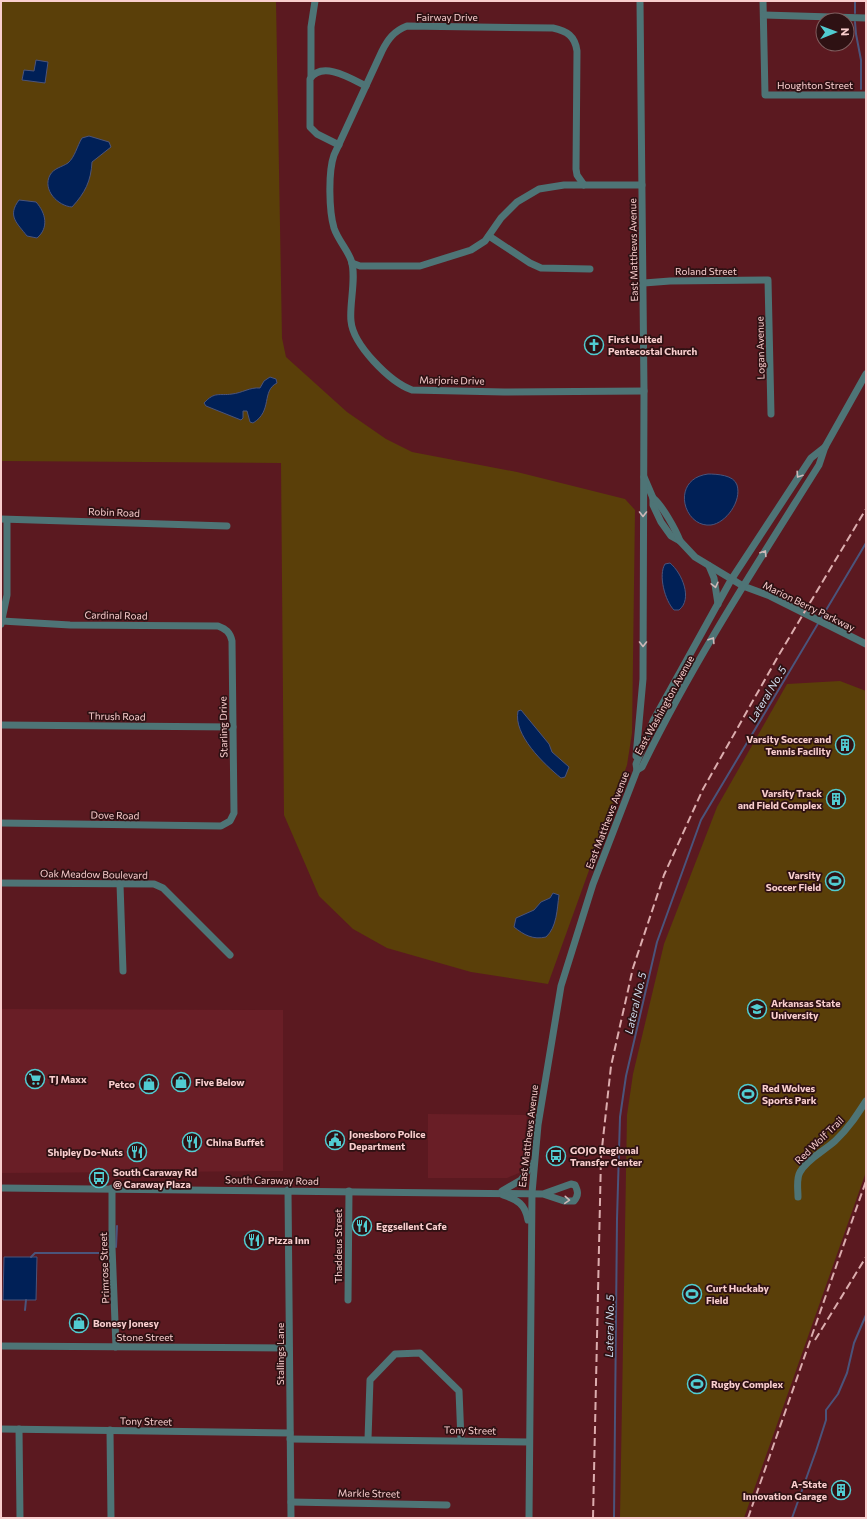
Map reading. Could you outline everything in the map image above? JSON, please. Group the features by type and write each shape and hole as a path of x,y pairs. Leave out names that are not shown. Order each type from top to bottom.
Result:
{"street":[{"path":"315,1 311,27 311,76 309,82 310,125 313,134 339,145"},
{"name":"East Matthews Avenue","path":"640,1 644,283 643,475 653,498 653,505 661,522 671,536 680,541 695,557 743,586"},
{"path":"763,1 764,15 866,18"},
{"name":"Houghton Street","path":"764,15 765,95 866,95"},
{"name":"Fairway Drive","path":"352,263 338,237 332,217 332,166 339,145 388,39 397,31 407,26 553,28 563,30 571,36 577,51 576,168 577,175 584,185"},
{"path":"311,76 322,71 332,71 366,86"},
{"path":"352,263 360,266 424,265 471,250 489,236 500,218 517,202 526,195 539,189 556,185 642,185"},
{"path":"489,236 530,263 541,268 590,269"},
{"name":"Marjorie Drive","path":"352,263 352,328 359,342 373,360 391,377 405,387 412,390 504,392 644,391"},
{"name":"Roland Street","path":"644,283 670,281 768,280"},
{"name":"Logan Avenue","path":"768,280 771,414"},
{"name":"East Washington Avenue","path":"825,447 810,458 731,580 653,721 636,767 642,767 664,722 743,586 819,465 825,447 866,374"},
{"path":"636,767 643,678 643,475"},
{"path":"2,623 8,579 4,520"},
{"name":"Robin Road","path":"4,520 227,526"},
{"path":"709,566 714,578 718,604"},
{"name":"Marion Berry Parkway","path":"743,586 770,596 866,644"},
{"name":"Cardinal Road","path":"2,623 218,626 228,631"},
{"name":"Starling Drive","path":"228,631 232,641 234,813 228,822"},
{"name":"Thrush Road","path":"1,725 232,727"},
{"name":"East Matthews Avenue","path":"529,1518 532,1193 534,1159 552,1032 561,986 593,884 636,767"},
{"name":"Dove Road","path":"1,823 221,826 228,822"},
{"name":"Oak Meadow Boulevard","path":"1,883 154,884 163,888 230,955"},
{"path":"120,884 123,971"},
{"name":"Red Wolf Trail","path":"798,1197 798,1177 800,1172 809,1162 836,1140 857,1116 866,1101"},
{"path":"499,1193 521,1180 530,1168 534,1159"},
{"name":"South Caraway Road","path":"1,1188 112,1188 542,1194"},
{"name":"Primrose Street","path":"112,1188 116,1347"},
{"name":"Stallings Lane","path":"288,1190 291,1518"},
{"name":"Thaddeus Street","path":"348,1300 349,1191"},
{"path":"499,1193 519,1201 526,1209 531,1232"},
{"name":"Stone Street","path":"1,1346 290,1348"},
{"path":"368,1439 370,1380 395,1354 420,1353 459,1391 461,1440"},
{"name":"Tony Street","path":"1,1429 110,1430 368,1439 529,1442"},
{"path":"19,1429 20,1518"},
{"path":"110,1430 111,1518"},
{"name":"Markle Street","path":"291,1502 447,1505"}],"shaded area":[{"path":"1,1 276,1 282,338 286,357 347,412 386,439 412,452 517,472 625,499 635,510 632,733 627,765 548,984 471,972 387,948 353,929 319,896 284,815 281,463 1,461"},
{"name":"Red Wolves Sports Park","path":"840,681 866,691 866,1172 744,1518 620,1518 627,1115 633,1074 664,944 717,807 787,684"},
{"path":"1,1009 283,1010 283,1171 1,1173"},
{"path":"428,1114 527,1115 521,1168 519,1173 507,1178 428,1178"}],"water":[{"path":"36,60 48,62 45,83 22,80 24,70 34,71"},
{"path":"89,136 109,142 111,147 92,162 89,181 84,192 72,207 67,206 62,204 53,196 48,186 48,181 50,175 54,171 70,161 82,138"},
{"path":"19,200 36,202 42,211 45,225 41,234 37,238 27,236 15,219 15,206"},
{"path":"270,377 276,379 277,383 269,391 263,413 253,423 250,422 247,411 243,411 243,418 241,420 206,406 204,403 214,395 236,393 253,388 260,388 264,381"},
{"path":"708,474 729,477 737,485 738,491 732,510 722,520 711,525 701,524 693,519 688,512 685,502 685,493 688,484 696,478"},
{"path":"670,563 682,579 684,586 685,599 679,610 674,610 668,601 662,581 665,564"},
{"path":"521,710 549,744 552,752 569,767 565,777 561,778 546,765 525,739 520,730 518,720 518,711"},
{"path":"553,893 559,895 557,912 550,933 546,937 537,938 529,936 514,927 516,918 534,910 541,902 550,898"},
{"path":"4,1257 37,1257 36,1300 3,1300"}],"waterway":[{"path":"855,1 855,12"},
{"path":"855,22 861,60 861,89"},
{"name":"Lateral No. 5","path":"614,1518 617,1219 620,1117 626,1076 657,942 701,820 866,543"},
{"path":"116,1247 117,1226"},
{"path":"31,1257 35,1253 101,1253 110,1249"},
{"path":"25,1310 26,1300"},
{"path":"792,1518 826,1420 826,1410 838,1394 847,1373 854,1343 866,1315"}],"railway":[{"path":"593,1518 601,1157 611,1066 633,968 664,875 703,789 780,653 866,509"},
{"path":"748,1518 866,1181"},
{"path":"815,1340 866,1257"}],"place":[{"name":"First United Pentecostal Church","path":"594,345"},
{"name":"Varsity Soccer and Tennis Facility","path":"845,745"},
{"name":"Varsity Track and Field Complex","path":"836,799"},
{"name":"Varsity Soccer Field","path":"835,881"},
{"name":"Arkansas State University","path":"757,1009"},
{"name":"TJ Maxx","path":"35,1079"},
{"name":"Five Below","path":"181,1082"},
{"name":"Petco","path":"149,1084"},
{"name":"Red Wolves Sports Park","path":"748,1094"},
{"name":"Jonesboro Police Department","path":"335,1140"},
{"name":"China Buffet","path":"192,1142"},
{"name":"Shipley Do-Nuts","path":"137,1152"},
{"name":"GOJO Regional Transfer Center","path":"556,1156"},
{"name":"South Caraway Rd @ Caraway Plaza","path":"99,1178"},
{"name":"Eggsellent Cafe","path":"362,1226"},
{"name":"Pizza Inn","path":"254,1240"},
{"name":"Curt Huckaby Field","path":"692,1294"},
{"name":"Bonesy Jonesy","path":"79,1323"},
{"name":"Rugby Complex","path":"697,1384"},
{"name":"A-State Innovation Garage","path":"841,1490"}]}
